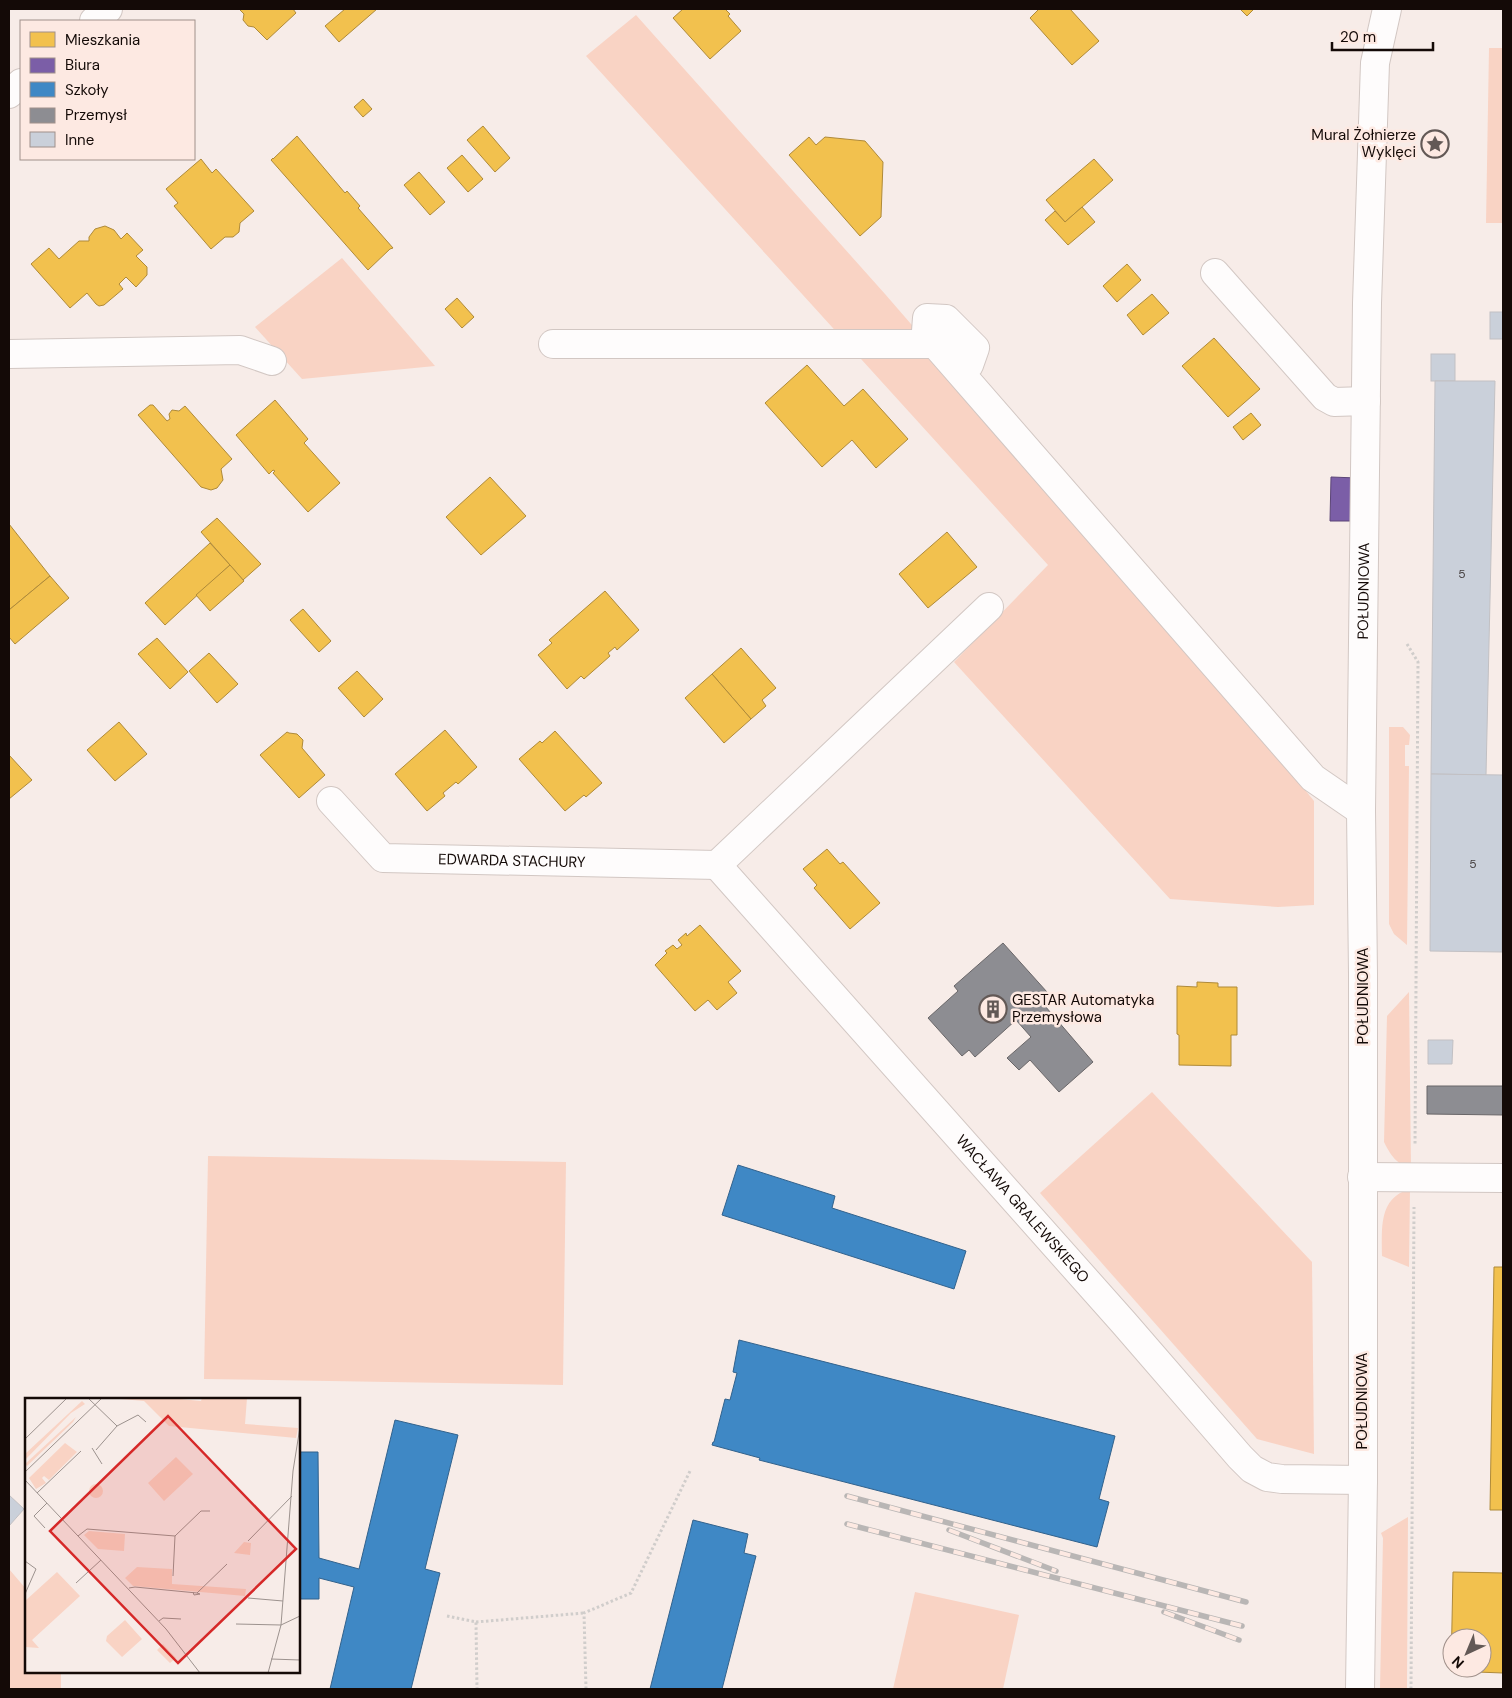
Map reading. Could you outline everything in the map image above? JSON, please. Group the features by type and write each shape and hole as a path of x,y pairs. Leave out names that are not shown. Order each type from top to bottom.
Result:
{"street":[{"path":"95,20 108,9"},
{"name":"POŁUDNIOWA","path":"1360,1689 1363,1480 1363,974 1361,811 1367,303 1375,63 1387,9"},
{"path":"9,94 20,84"},
{"path":"1215,273 1325,397 1334,402 1366,401"},
{"path":"553,344 935,344 1314,778 1361,811"},
{"path":"9,354 240,350 272,361"},
{"path":"717,865 989,607"},
{"name":"EDWARDA STACHURY","path":"330,801 383,858 717,865"},
{"name":"WACŁAWA GRALEWSKIEGO","path":"717,865 1252,1469 1267,1477 1282,1479 1363,1480"},
{"path":"1362,1177 1503,1178"}],"path":[{"path":"1407,644 1418,662 1411,1689"},
{"path":"447,1616 476,1622 584,1613 631,1593 691,1469"},
{"path":"584,1613 586,1689"},
{"path":"476,1622 477,1689"}],"shaded area":[{"path":"636,15 885,294 1170,623 1314,801 1314,905 1278,907 1170,899 954,662 1048,565 586,56"},
{"path":"1489,48 1503,48 1503,223 1486,223"},
{"path":"342,258 435,366 302,379 255,327"},
{"path":"1389,727 1403,727 1410,735 1409,745 1405,745 1405,766 1409,766 1407,945 1394,934 1389,924"},
{"path":"1409,992 1411,1167 1398,1162 1391,1155 1384,1142 1387,1016"},
{"path":"1152,1092 1312,1262 1314,1454 1257,1439 1040,1193"},
{"path":"208,1156 566,1162 563,1385 204,1379"},
{"path":"1410,1189 1409,1267 1382,1256 1382,1225 1387,1207 1392,1199"},
{"path":"1408,1517 1407,1689 1380,1689 1383,1538 1381,1533"},
{"path":"9,1569 25,1588 25,1673 61,1673 61,1689 9,1689"},
{"path":"915,1592 1019,1615 1003,1689 893,1689"}],"building: Mieszkania":[{"path":"239,9 293,9 296,13 267,40 254,27 248,26 243,20 244,14"},
{"path":"345,9 377,9 339,42 325,26"},
{"path":"683,9 725,9 730,14 728,16 741,31 710,59 673,18"},
{"path":"1037,9 1070,9 1099,41 1072,65 1030,18"},
{"path":"1240,9 1254,9 1247,16"},
{"path":"363,99 372,109 363,117 354,107"},
{"path":"483,126 510,158 495,172 467,140"},
{"path":"297,136 345,193 347,191 360,206 358,208 393,248 368,270 271,160"},
{"path":"809,137 816,145 825,137 865,141 883,162 881,217 860,236 789,155"},
{"path":"462,155 483,179 468,192 447,168"},
{"path":"201,159 212,173 216,169 254,211 240,223 239,232 233,237 225,237 211,249 174,206 178,203 166,189"},
{"path":"1094,159 1113,180 1065,222 1046,200"},
{"path":"419,172 445,202 430,215 404,185"},
{"path":"1082,207 1095,222 1068,245 1045,220 1055,211 1065,222"},
{"path":"105,226 114,230 121,239 127,233 143,250 136,256 147,267 147,275 136,287 126,277 119,284 123,289 104,305 99,306 96,304 87,293 70,308 31,264 49,248 59,259 79,241 89,241 89,237 95,229"},
{"path":"1127,264 1141,280 1117,302 1103,286"},
{"path":"1152,294 1169,313 1143,335 1127,315"},
{"path":"457,298 474,317 462,328 445,309"},
{"path":"1214,338 1260,389 1228,417 1182,366"},
{"path":"807,365 844,406 863,389 908,439 876,468 852,440 822,467 765,403"},
{"path":"275,400 308,439 304,443 340,483 308,512 273,473 275,471 273,470 269,474 236,435"},
{"path":"150,405 153,405 167,421 170,419 169,414 172,410 179,411 185,406 232,459 221,469 223,480 217,488 211,490 201,487 138,415"},
{"path":"1251,413 1261,425 1243,440 1233,427"},
{"path":"490,477 526,516 481,555 446,517"},
{"path":"217,518 261,564 243,580 201,532"},
{"path":"9,524 50,576 9,610"},
{"path":"947,532 977,567 928,608 899,574"},
{"path":"210,543 230,565 165,625 145,603"},
{"path":"230,565 244,581 210,611 196,595"},
{"path":"50,576 69,598 15,644 9,637 9,610"},
{"path":"605,591 639,630 617,650 615,647 608,653 610,656 584,679 581,676 567,689 538,655 552,643 549,640"},
{"path":"303,609 331,641 319,652 290,620"},
{"path":"157,638 188,672 170,689 138,654"},
{"path":"741,648 776,688 762,700 766,706 751,719 712,674"},
{"path":"209,653 238,684 217,703 189,671"},
{"path":"357,671 383,699 364,717 338,688"},
{"path":"712,674 751,719 724,743 685,698"},
{"path":"119,722 147,754 115,781 87,750"},
{"path":"445,730 477,767 458,784 456,782 443,793 445,796 427,811 395,774"},
{"path":"555,731 602,783 586,797 584,795 565,811 519,759"},
{"path":"287,732 297,734 303,740 302,748 325,775 299,798 260,755"},
{"path":"9,755 32,780 9,799"},
{"path":"827,849 840,864 843,862 880,903 850,929 814,888 817,885 803,869"},
{"path":"700,925 741,971 728,982 737,993 717,1010 708,1000 695,1011 655,965 667,953 665,951 673,945 677,949 682,945 678,940 686,933 687,936"},
{"path":"1197,982 1218,983 1218,987 1237,987 1237,1035 1231,1035 1231,1066 1179,1065 1177,986 1197,987"},
{"path":"1494,1267 1503,1267 1503,1510 1490,1510"},
{"path":"1453,1572 1503,1573 1503,1673 1492,1673 1492,1628 1452,1628"}],"building: Biura":[{"path":"1331,477 1357,478 1356,521 1330,521"}],"building: Szkoły":[{"path":"738,1165 835,1196 832,1208 966,1251 954,1289 722,1215"},
{"path":"739,1340 1115,1436 1099,1499 1109,1502 1097,1547 759,1460 760,1458 712,1445 725,1399 730,1400 737,1373 733,1372"},
{"path":"395,1420 458,1435 425,1569 440,1573 411,1689 330,1689 354,1587 319,1578 319,1599 300,1599 300,1452 318,1452 319,1558 359,1569"},
{"path":"693,1520 748,1534 744,1553 756,1556 722,1689 650,1689"}],"building: Przemysł":[{"name":"GESTAR Automatyka Przemysłowa","path":"1003,943 1047,992 1039,999 1093,1062 1059,1092 1030,1060 1019,1070 1007,1058 1031,1037 1016,1020 975,1057 969,1050 962,1056 928,1018 958,991 954,986"},
{"path":"1427,1086 1503,1086 1503,1115 1427,1114"}],"building: Inne":[{"path":"1490,312 1503,312 1503,339 1490,339"},
{"path":"1431,354 1455,354 1455,381 1431,381"},
{"path":"1435,381 1495,381 1486,775 1431,774"},
{"path":"1431,774 1503,775 1502,952 1430,951"},
{"path":"1428,1040 1453,1040 1452,1064 1428,1064"},
{"path":"9,1495 24,1509 9,1526"}],"railway":[{"path":"847,1496 1246,1602"},
{"path":"847,1524 1242,1626"},
{"path":"949,1530 1056,1571"},
{"path":"1164,1612 1239,1640"}],"place":[{"name":"Mural Żołnierze Wyklęci","path":"1435,144"},
{"name":"GESTAR Automatyka Przemysłowa","path":"993,1009"}]}
